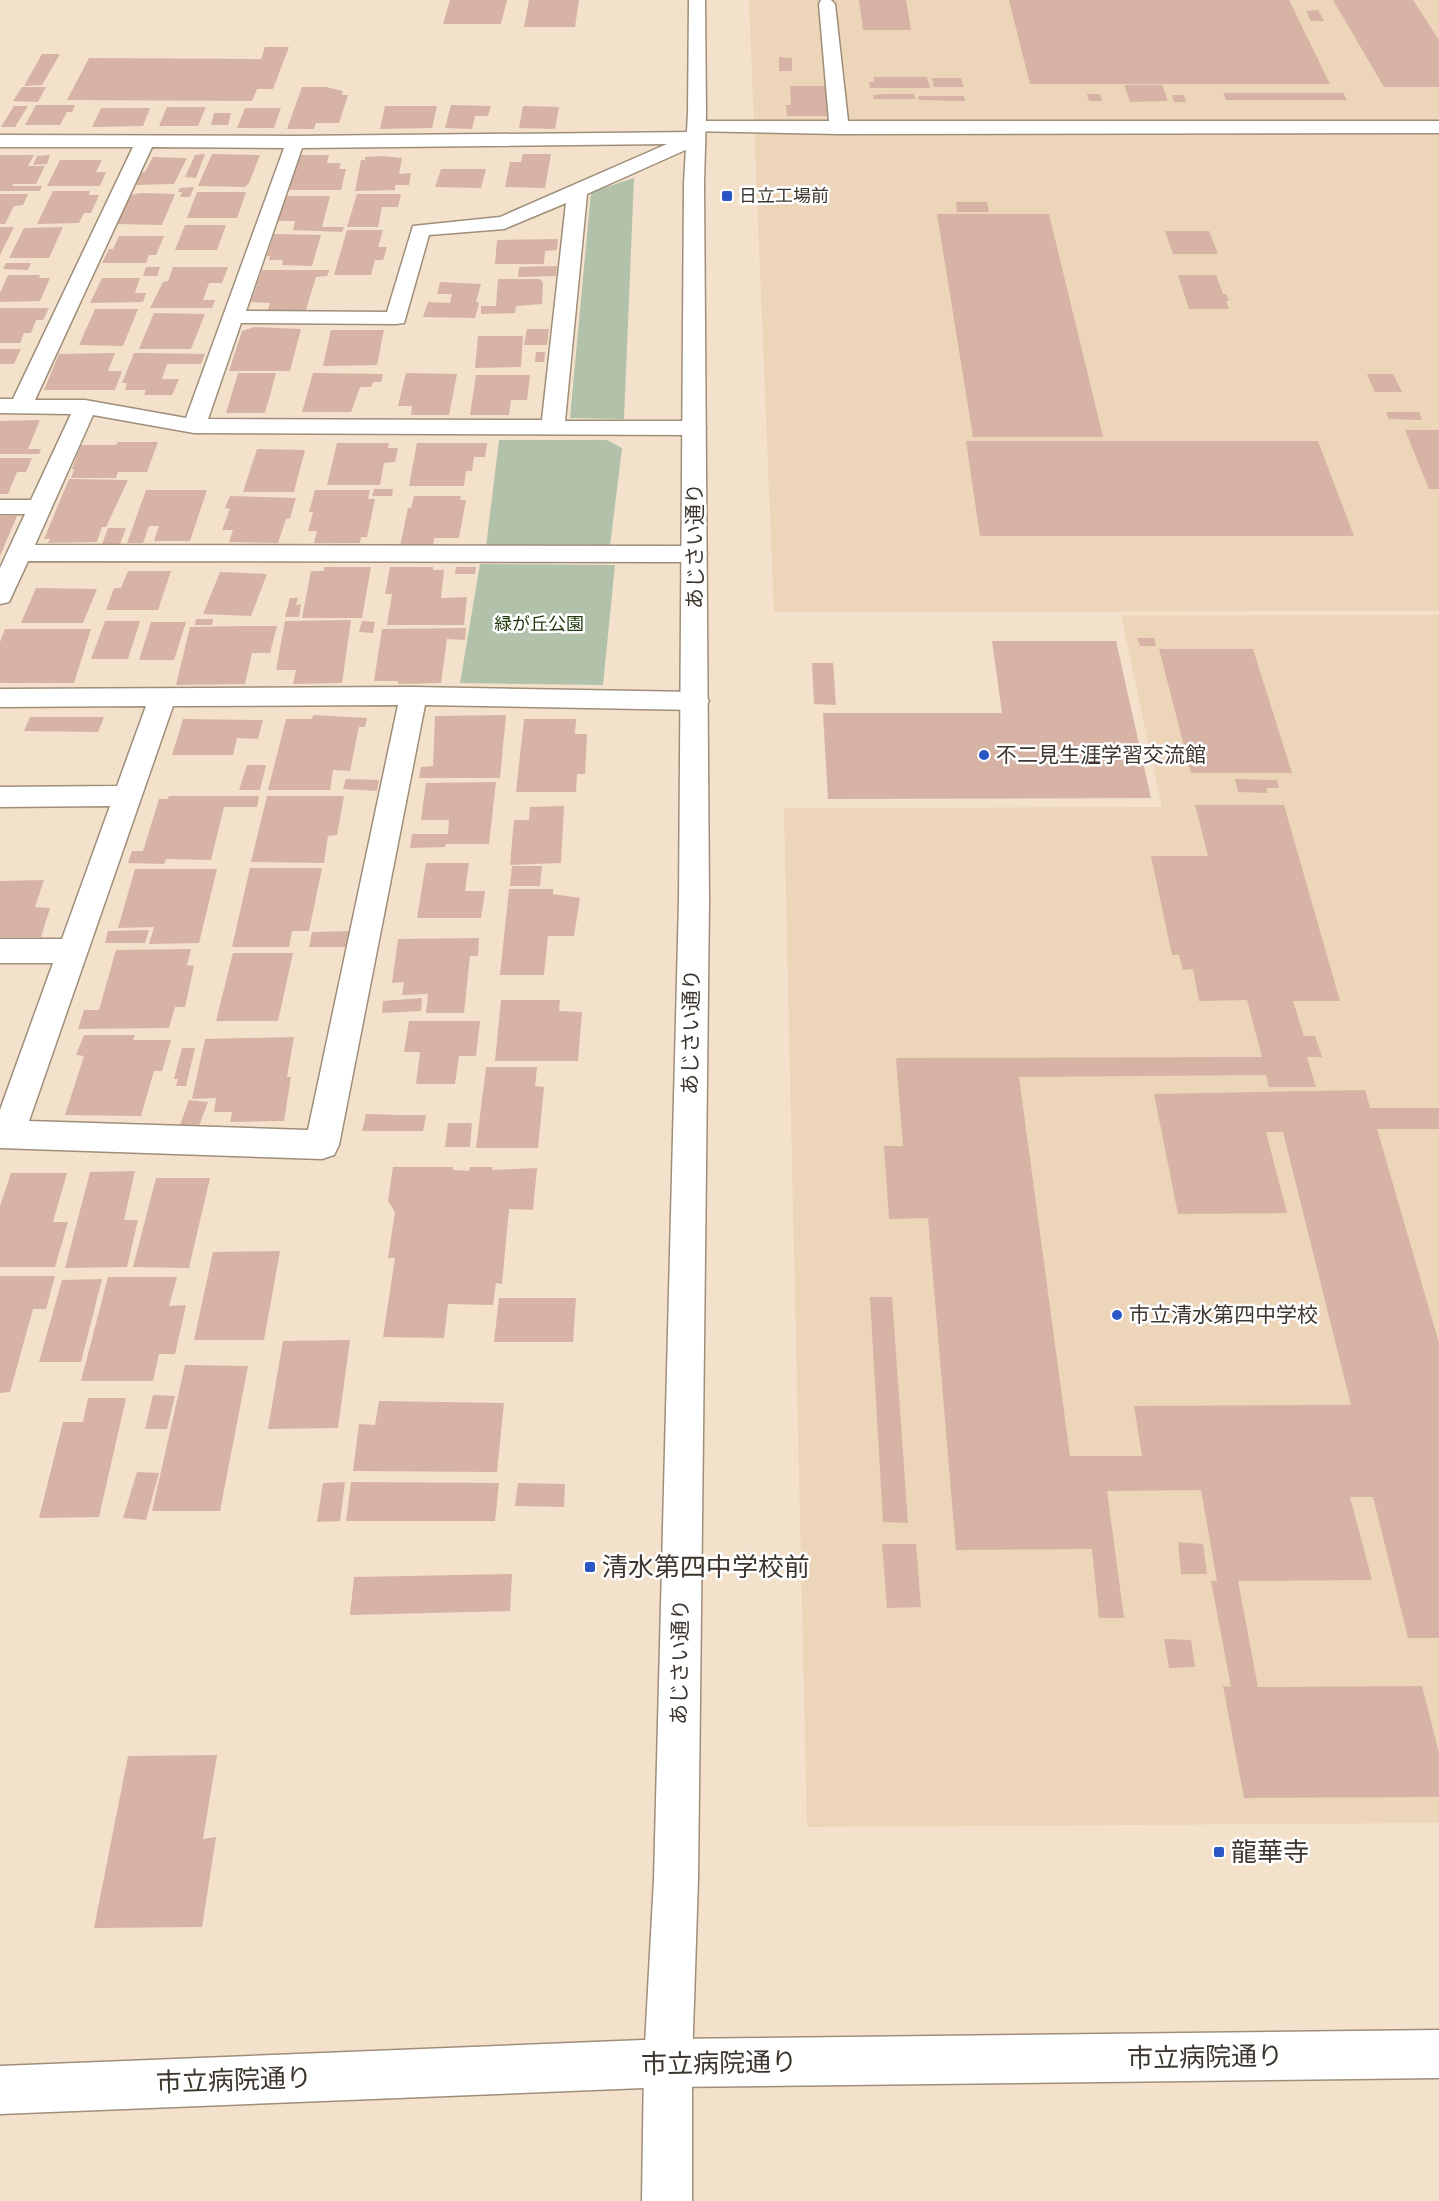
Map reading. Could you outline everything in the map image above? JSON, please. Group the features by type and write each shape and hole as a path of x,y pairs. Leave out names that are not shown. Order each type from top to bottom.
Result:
{"street":[{"name":"あじさい通り","path":"668,2201 668,2063 676,1879 694,901 694,183 697,0"},
{"path":"826,4 839,128"},
{"path":"1,142 295,142 839,128 1439,127"},
{"path":"234,317 396,318 420,230 504,223 577,192 696,133"},
{"path":"145,142 11,406 86,407 194,426 694,428"},
{"path":"194,426 295,142"},
{"path":"553,429 577,192"},
{"path":"0,596 86,407"},
{"path":"0,507 39,507"},
{"path":"18,553 695,554"},
{"path":"0,698 413,696 695,700"},
{"path":"162,699 73,951 4,1134 322,1145 413,696"},
{"path":"0,797 128,796"},
{"path":"0,951 73,951"},
{"name":"市立病院通り","path":"0,2090 668,2063 1439,2054"}],"shaded area":[{"path":"749,0 1439,0 1439,611 774,612"},
{"name":"市立清水第四中学校","path":"1121,615 1439,615 1439,1823 807,1827 784,808 1162,807"}],"green space":[{"path":"634,178 624,419 570,418 591,192"},
{"path":"499,440 607,440 622,448 610,546 486,547"},
{"name":"緑が丘公園","path":"480,564 615,565 603,685 460,683"}],"building":[{"path":"450,0 507,0 501,24 443,24"},
{"path":"529,0 579,0 575,27 524,27"},
{"path":"859,0 906,0 911,30 863,30"},
{"path":"1009,0 1289,0 1330,84 1030,84"},
{"path":"1333,0 1413,0 1439,40 1439,87 1384,87"},
{"path":"1318,10 1324,21 1311,21 1306,11"},
{"path":"265,47 289,47 273,89 257,89 252,101 67,100 89,58 261,59"},
{"path":"42,54 60,54 42,85 24,86"},
{"path":"779,57 792,58 792,71 779,71"},
{"path":"874,77 927,77 930,88 870,88 869,82 874,82"},
{"path":"932,78 961,78 964,87 934,87"},
{"path":"1124,85 1162,85 1168,101 1130,102"},
{"path":"790,86 825,86 827,104 831,104 832,116 787,116 786,105 791,105"},
{"path":"22,87 46,87 38,102 13,101"},
{"path":"302,87 326,87 343,91 342,95 348,95 339,123 316,123 314,129 287,129"},
{"path":"1223,93 1343,93 1347,100 1226,100"},
{"path":"914,94 915,99 874,99 873,95"},
{"path":"1087,94 1100,94 1102,101 1089,101"},
{"path":"1172,95 1184,95 1186,102 1174,102"},
{"path":"918,96 964,96 965,101 919,100"},
{"path":"36,105 75,105 72,112 67,112 60,125 25,125"},
{"path":"451,105 491,106 488,116 475,116 472,129 445,128"},
{"path":"14,106 28,106 15,127 1,127"},
{"path":"385,106 437,106 432,128 380,129"},
{"path":"523,106 559,107 555,129 519,128"},
{"path":"167,107 206,107 198,126 159,126"},
{"path":"101,108 150,108 143,126 92,127"},
{"path":"245,108 281,108 274,128 237,128"},
{"path":"214,113 231,113 228,125 211,125"},
{"path":"205,154 196,178 185,177 195,155"},
{"path":"212,154 260,155 249,183 245,187 198,186"},
{"path":"523,154 551,154 545,188 505,187 510,162 521,162"},
{"path":"0,155 34,155 28,166 45,166 36,184 13,184 12,186 42,186 40,191 0,191"},
{"path":"50,155 47,164 33,165 37,156"},
{"path":"300,155 329,155 327,163 341,163 339,169 346,169 341,190 286,190"},
{"path":"153,157 187,158 174,184 133,185 139,172 145,172"},
{"path":"365,157 402,158 399,174 411,173 409,185 395,185 395,190 355,191 361,160 365,160"},
{"path":"60,160 102,160 96,172 106,172 100,186 47,186"},
{"path":"441,169 486,169 481,188 435,187"},
{"path":"194,187 190,197 180,197 182,192 178,192 180,188"},
{"path":"53,191 90,191 89,195 99,195 91,213 84,213 79,223 37,224"},
{"path":"197,192 246,192 237,218 187,218"},
{"path":"0,194 28,194 23,205 14,206 5,224 0,224"},
{"path":"175,194 162,225 117,224 130,195"},
{"path":"357,194 401,194 398,207 382,207 378,227 347,227"},
{"path":"285,196 330,196 322,227 344,227 342,232 293,230 295,221 278,221"},
{"path":"956,202 987,202 989,212 957,212"},
{"path":"937,214 1049,214 1103,437 973,437"},
{"path":"185,225 226,225 217,250 175,250"},
{"path":"0,227 14,227 0,255"},
{"path":"63,227 49,258 9,258 24,228"},
{"path":"347,230 383,230 378,247 387,247 383,260 375,260 371,275 334,275"},
{"path":"1165,231 1209,231 1218,254 1173,254"},
{"path":"274,234 321,235 312,266 282,265 283,260 269,260 270,256 267,256"},
{"path":"119,236 164,236 156,255 149,255 146,263 102,263 109,249 113,249"},
{"path":"558,239 557,250 545,251 544,264 495,264 497,240"},
{"path":"6,263 31,263 28,270 3,269"},
{"path":"557,266 556,276 518,277 519,267"},
{"path":"146,267 160,267 157,276 143,276"},
{"path":"173,267 228,267 222,283 209,283 203,300 215,300 212,308 150,308 163,282 168,281"},
{"path":"262,270 329,270 327,276 316,277 306,310 268,310 270,303 251,302"},
{"path":"8,275 40,275 39,278 50,278 40,301 0,302 0,293"},
{"path":"1178,275 1216,275 1223,294 1226,294 1229,301 1226,301 1229,309 1189,309"},
{"path":"102,278 140,278 135,293 146,293 143,302 90,303"},
{"path":"498,279 540,279 543,283 542,304 516,306 515,313 481,314 481,306 496,306"},
{"path":"440,282 481,284 475,318 423,317 428,302 450,303 452,294 437,294"},
{"path":"0,308 49,308 43,320 36,320 31,333 24,333 20,343 0,343"},
{"path":"95,309 138,309 123,346 79,345"},
{"path":"154,313 205,314 191,349 139,349"},
{"path":"254,327 301,329 290,371 229,371 242,331"},
{"path":"527,329 549,329 547,345 524,345"},
{"path":"331,330 384,330 377,365 323,366"},
{"path":"478,336 523,336 521,367 475,368"},
{"path":"0,349 21,349 14,364 0,364"},
{"path":"536,352 545,352 544,362 535,362"},
{"path":"115,353 108,371 122,371 115,390 44,390 59,354"},
{"path":"134,353 205,354 201,364 167,364 162,379 179,379 172,395 144,395 146,390 125,390 127,383 122,383"},
{"path":"238,373 276,373 265,413 226,413"},
{"path":"313,373 383,374 381,382 373,382 371,387 360,387 351,412 302,412"},
{"path":"406,373 457,374 449,415 411,415 412,406 398,406"},
{"path":"1367,374 1393,374 1402,392 1375,392"},
{"path":"476,375 530,375 527,400 511,400 509,415 470,415"},
{"path":"1386,412 1419,412 1422,420 1389,419"},
{"path":"40,420 28,449 41,449 39,454 0,454 0,421"},
{"path":"1405,430 1439,430 1439,489 1429,489"},
{"path":"966,441 1318,441 1354,536 980,536"},
{"path":"118,442 158,442 147,472 118,472 116,478 71,478 81,445 116,445"},
{"path":"337,443 389,443 388,448 398,448 395,462 384,463 380,485 327,485"},
{"path":"417,443 487,443 485,457 474,457 472,471 466,471 464,486 409,486"},
{"path":"257,449 305,450 294,492 243,492"},
{"path":"0,458 32,458 26,472 17,472 8,494 0,494"},
{"path":"69,479 128,480 106,527 102,527 97,542 48,543 50,539 44,539"},
{"path":"374,489 393,489 392,496 372,496"},
{"path":"146,490 207,490 190,541 154,541 159,526 149,526 143,543 127,543"},
{"path":"315,490 370,490 368,499 375,499 367,537 361,537 360,543 314,543 317,531 308,531 313,512 309,512"},
{"path":"230,496 296,498 290,518 286,519 278,543 229,542 233,530 222,530 230,509 225,508"},
{"path":"414,496 461,496 460,500 466,500 459,538 434,538 433,546 400,546 408,508 411,508"},
{"path":"0,516 17,516 0,556"},
{"path":"108,528 126,528 120,544 102,544"},
{"path":"324,567 371,567 362,618 302,618 311,571 324,571"},
{"path":"390,567 433,567 433,570 444,570 441,598 467,597 464,625 387,625 392,594 385,594"},
{"path":"456,567 476,567 475,574 455,574"},
{"path":"128,571 171,571 158,610 106,610 114,588 121,588"},
{"path":"220,572 267,574 251,616 203,614"},
{"path":"36,588 97,589 83,623 21,623"},
{"path":"290,598 298,598 296,605 301,604 299,617 285,617"},
{"path":"196,619 213,619 212,625 195,625"},
{"path":"351,620 342,683 293,684 296,670 276,670 285,621"},
{"path":"105,621 140,621 128,659 91,659"},
{"path":"362,621 375,622 373,633 359,632"},
{"path":"151,622 186,622 174,660 139,660"},
{"path":"277,626 270,653 252,653 245,684 176,685 190,627"},
{"path":"466,628 465,640 447,639 441,683 398,684 398,681 374,681 382,629"},
{"path":"5,629 91,629 74,683 0,683 0,642"},
{"path":"1137,638 1154,638 1156,646 1140,646"},
{"name":"不二見生涯学習交流館","path":"992,641 1116,641 1151,798 828,799 823,713 1002,713"},
{"path":"1159,649 1253,649 1292,773 1191,773"},
{"path":"812,663 833,663 836,705 814,704"},
{"path":"313,715 367,718 365,727 359,727 350,771 333,770 330,790 268,790 286,719 312,719"},
{"path":"506,715 500,778 419,778 421,767 433,766 435,716"},
{"path":"30,717 104,717 98,732 24,731"},
{"path":"183,719 263,720 258,739 237,738 233,755 172,755"},
{"path":"524,719 576,719 575,734 587,734 585,774 577,774 576,792 516,792"},
{"path":"247,765 266,765 260,790 239,790"},
{"path":"346,779 379,780 377,791 343,789"},
{"path":"1235,779 1277,780 1279,788 1266,788 1268,793 1238,792"},
{"path":"496,782 489,844 446,844 445,847 410,848 412,834 448,834 449,820 421,820 426,783"},
{"path":"169,796 259,796 257,807 224,807 211,860 166,859 164,864 128,863 132,851 143,851 159,799 168,799"},
{"path":"267,796 344,796 337,835 328,836 324,863 251,862"},
{"path":"1195,805 1284,805 1340,1001 1293,1001 1304,1036 1315,1036 1322,1057 1307,1057 1316,1087 1269,1087 1266,1075 1019,1077 1070,1456 1142,1456 1134,1406 1351,1405 1283,1132 1266,1132 1287,1213 1178,1214 1154,1094 1365,1090 1370,1108 1439,1108 1439,1129 1377,1129 1439,1343 1439,1638 1408,1638 1373,1497 1350,1497 1372,1580 1238,1581 1258,1687 1422,1686 1439,1753 1439,1797 1244,1798 1223,1686 1231,1687 1211,1581 1217,1581 1201,1490 1107,1491 1124,1618 1099,1618 1092,1549 956,1550 928,1218 889,1219 884,1146 903,1146 896,1058 1262,1057 1247,1000 1199,1001 1193,969 1183,970 1179,955 1172,955 1151,856 1208,856"},
{"path":"564,806 561,863 510,865 514,820 529,820 530,807"},
{"path":"426,863 469,863 465,891 485,891 481,918 417,918"},
{"path":"512,866 542,866 540,886 510,886"},
{"path":"250,868 322,868 309,931 292,931 289,947 232,947"},
{"path":"135,869 217,869 199,943 149,944 154,927 118,928"},
{"path":"44,880 35,907 50,908 41,937 0,937 0,881"},
{"path":"509,889 553,889 553,894 580,898 574,936 548,936 544,975 500,975"},
{"path":"149,930 145,943 105,943 108,931"},
{"path":"350,931 347,947 309,947 312,932"},
{"path":"479,938 478,956 470,956 464,1013 426,1013 428,994 402,995 404,982 392,983 398,939"},
{"path":"191,949 187,965 194,966 185,1007 175,1007 169,1028 78,1029 84,1010 99,1010 116,950"},
{"path":"233,953 293,953 278,1021 216,1021"},
{"path":"422,998 421,1011 382,1013 383,1001"},
{"path":"501,1000 560,1000 559,1011 582,1012 578,1061 495,1061"},
{"path":"409,1021 480,1021 476,1056 459,1056 455,1084 416,1084 420,1052 404,1052"},
{"path":"84,1035 135,1035 133,1040 171,1040 162,1071 154,1071 141,1116 65,1115 84,1056 76,1055"},
{"path":"294,1037 287,1077 291,1077 284,1121 230,1122 232,1112 214,1112 216,1098 192,1099 205,1039"},
{"path":"182,1048 195,1048 186,1086 176,1086 178,1079 174,1079"},
{"path":"486,1067 537,1067 535,1086 544,1087 538,1148 476,1148"},
{"path":"189,1100 208,1102 199,1126 180,1125"},
{"path":"366,1114 426,1115 423,1131 362,1131"},
{"path":"448,1123 472,1123 470,1147 445,1147"},
{"path":"393,1167 453,1167 453,1170 469,1171 470,1167 493,1167 492,1170 537,1168 533,1210 509,1209 502,1284 496,1283 493,1305 448,1304 444,1338 383,1337 395,1258 388,1258 395,1212 388,1201"},
{"path":"135,1171 124,1220 138,1220 127,1267 65,1268 90,1172"},
{"path":"11,1173 67,1173 53,1222 68,1222 55,1267 0,1267 0,1206"},
{"path":"156,1178 210,1178 189,1268 133,1267"},
{"path":"280,1251 264,1340 194,1340 213,1252"},
{"path":"0,1276 55,1276 46,1309 33,1309 10,1392 0,1393"},
{"path":"108,1277 177,1277 169,1306 186,1305 175,1354 159,1354 153,1381 81,1381"},
{"path":"102,1279 81,1362 39,1362 62,1280"},
{"path":"870,1297 892,1297 908,1523 883,1522"},
{"path":"499,1298 576,1298 573,1342 494,1342"},
{"path":"350,1340 338,1428 268,1429 283,1341"},
{"path":"185,1365 248,1366 220,1511 152,1511"},
{"path":"153,1395 175,1396 167,1429 145,1429"},
{"path":"88,1398 126,1398 99,1517 39,1518 63,1422 83,1422"},
{"path":"379,1401 504,1403 497,1472 353,1471 359,1424 375,1425"},
{"path":"137,1472 159,1473 146,1520 123,1518"},
{"path":"345,1482 340,1521 317,1522 323,1483"},
{"path":"351,1482 499,1483 495,1521 346,1521"},
{"path":"518,1483 565,1484 564,1507 515,1506"},
{"path":"1178,1542 1203,1544 1207,1574 1181,1574"},
{"path":"882,1544 916,1544 921,1607 887,1608"},
{"path":"512,1574 510,1611 350,1615 354,1577"},
{"path":"1164,1639 1191,1640 1195,1667 1169,1668"},
{"path":"217,1755 203,1839 216,1837 202,1927 94,1928 128,1756"}],"place":[{"name":"日立工場前","path":"727,196"},
{"name":"不二見生涯学習交流館","path":"984,755"},
{"name":"市立清水第四中学校","path":"1117,1315"},
{"name":"清水第四中学校前","path":"590,1567"},
{"name":"龍華寺","path":"1219,1852"}]}
